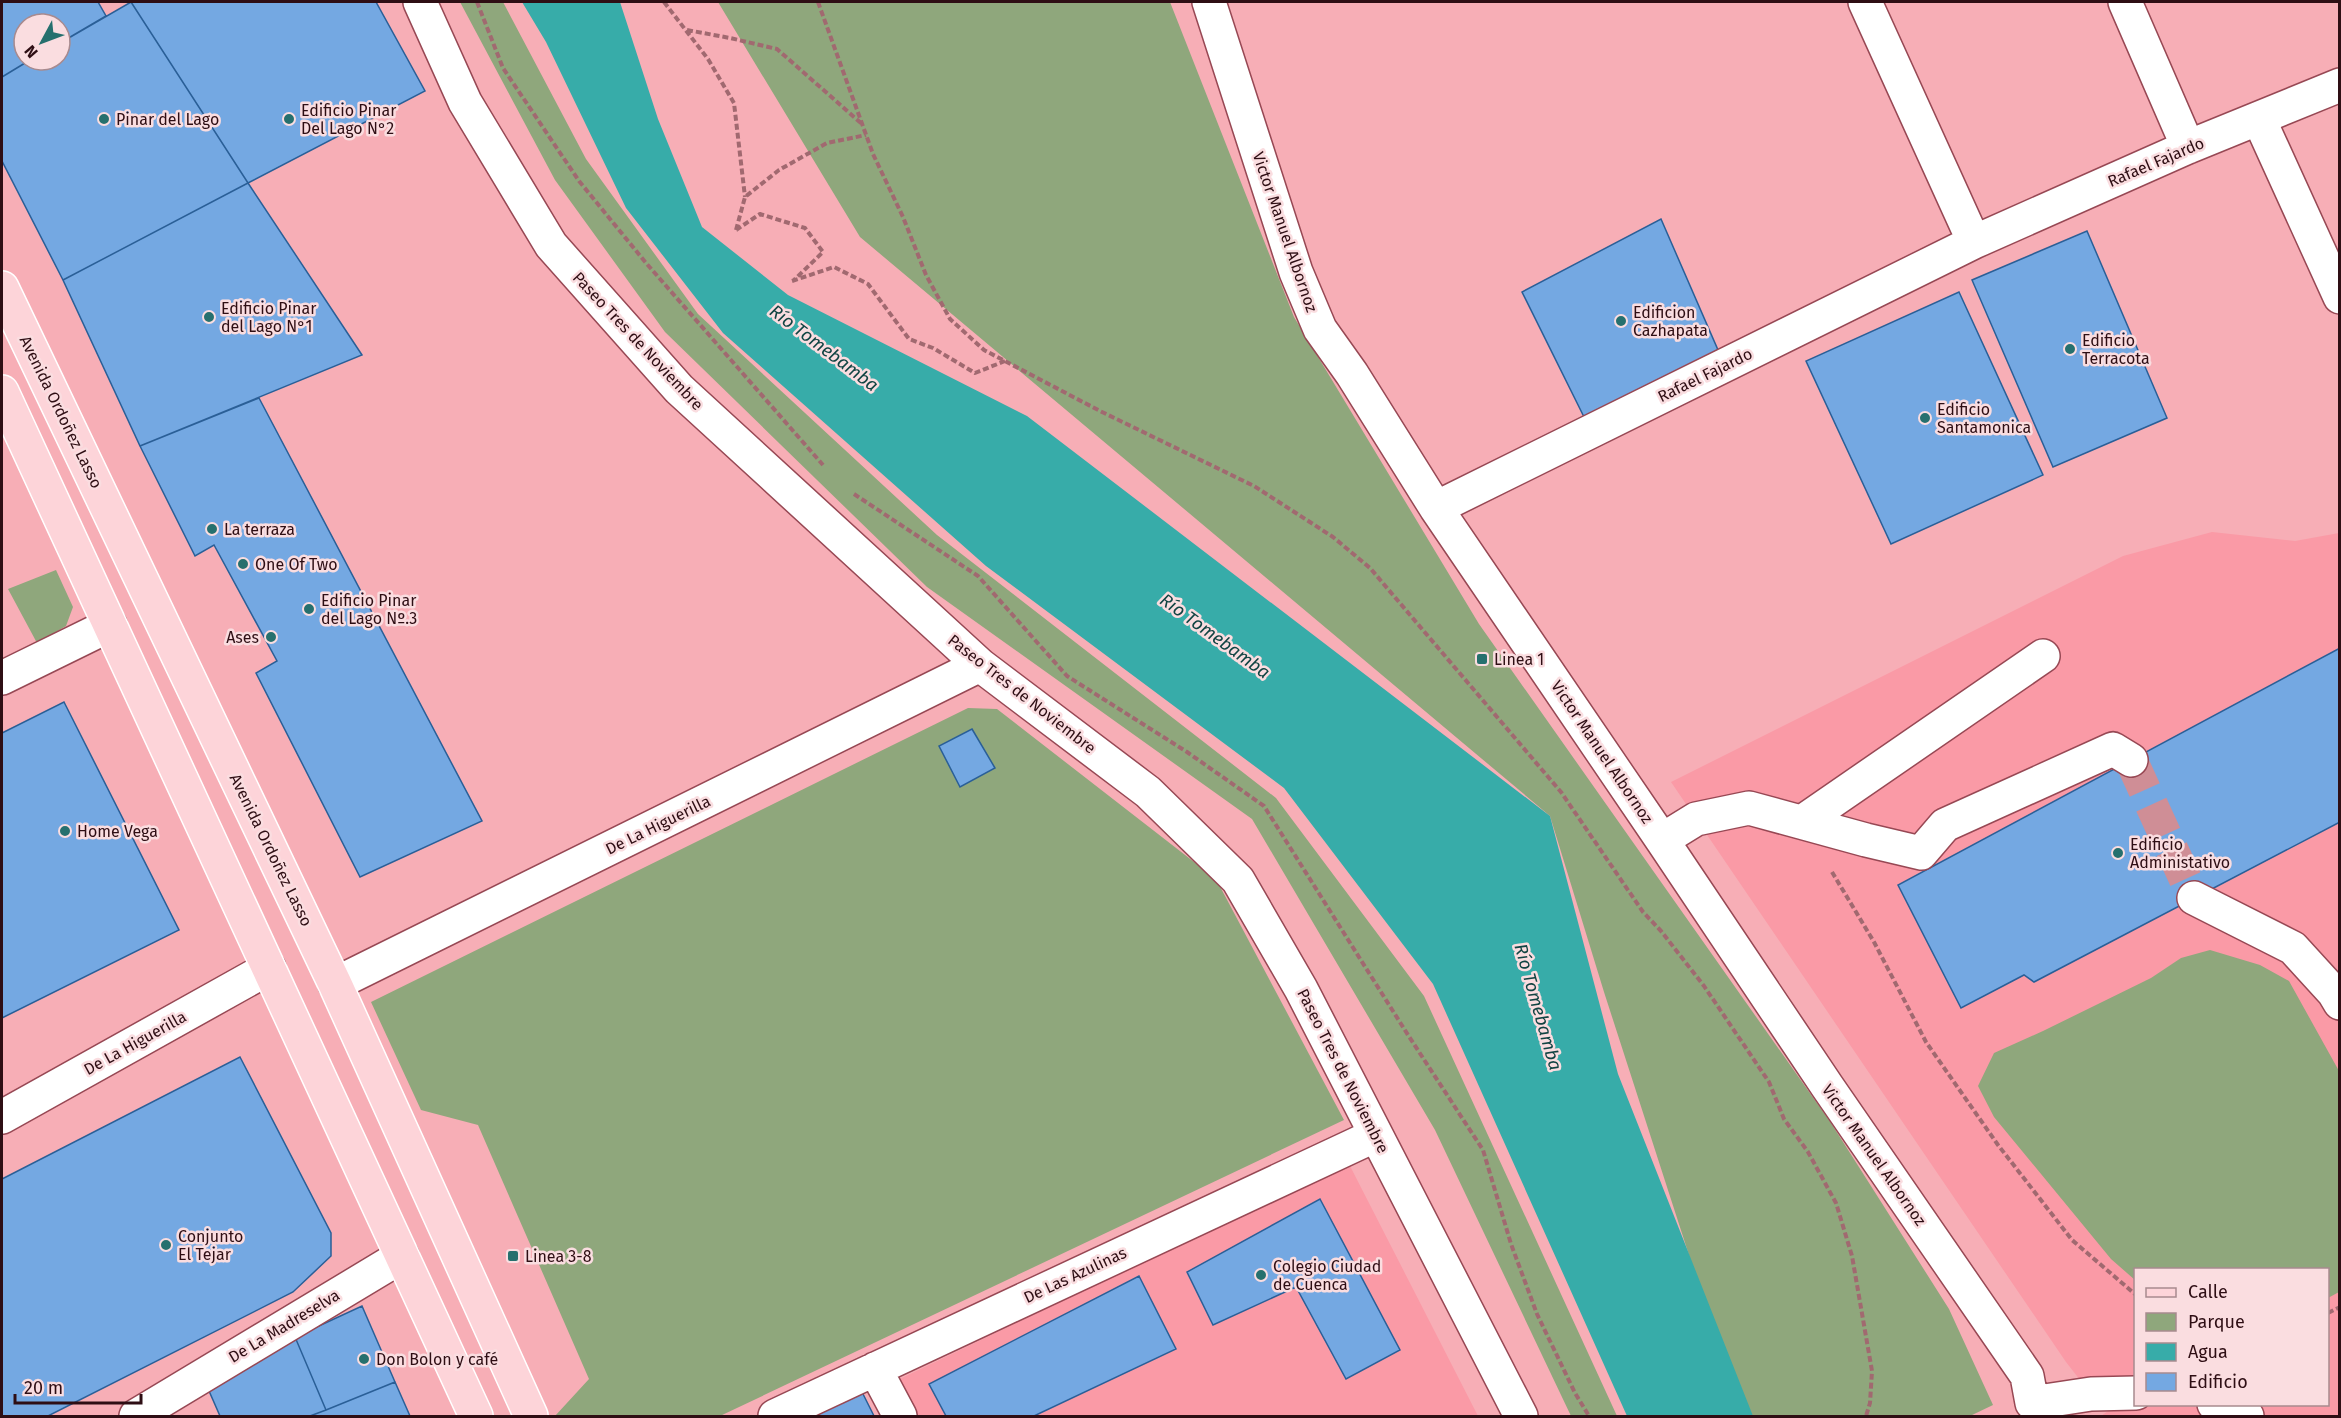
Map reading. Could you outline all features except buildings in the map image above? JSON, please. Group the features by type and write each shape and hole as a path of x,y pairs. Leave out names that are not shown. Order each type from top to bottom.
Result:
{"main road":[{"name":"Avenida Ordoñez Lasso","path":"2,288 335,984 531,1416"},
{"path":"2,392 476,1416"}],"street":[{"name":"Paseo Tres de Noviembre","path":"420,2 465,102 551,246 679,389 980,665 1148,792 1238,880 1301,989 1521,1416"},
{"name":"Victor Manuel Albornoz","path":"1209,2 1296,272 1320,328 1352,374 1436,508 1827,1086 2027,1376 2025,1410"},
{"path":"1865,2 1974,242"},
{"path":"2126,2 2188,147"},
{"name":"Rafael Fajardo","path":"1436,508 1974,242 2188,147 2340,85"},
{"path":"2259,118 2340,297"},
{"path":"2,678 110,625"},
{"path":"1802,822 2043,656"},
{"name":"De La Higuerilla","path":"335,984 980,665"},
{"path":"1662,840 1696,819 1749,808 1921,853 1945,825 2113,749 2131,760"},
{"path":"2194,898 2293,948 2334,993 2340,1003"},
{"name":"De La Higuerilla","path":"2,1117 269,968"},
{"name":"De Las Azulinas","path":"775,1416 1376,1135"},
{"name":"De La Madreselva","path":"136,1416 402,1256"},
{"path":"875,1369 900,1416"},
{"path":"2025,1410 2091,1394 2134,1393"},
{"path":"2220,1406 2247,1416"}],"path":[{"path":"664,2 708,59 734,103 745,197 736,230 760,214 805,228 824,252 792,281 834,267 868,284 909,339 933,348 975,373 1005,362"},
{"path":"818,2 873,154 903,217 926,275 950,319 984,350 1005,362 1254,486 1333,537 1370,568 1561,792 1643,912 1661,931 1704,986 1769,1082 1784,1119 1808,1152 1836,1203 1852,1256 1872,1371 1870,1403 1866,1416"},
{"path":"687,30 777,49 862,124"},
{"path":"745,197 779,170 827,143 866,135"},
{"path":"1802,822 1874,942 1926,1042 1998,1145 2072,1240 2134,1293"}],"shaded area":[{"path":"2212,532 2295,541 2339,533 2339,1416 2101,1416 2108,1411 2091,1394 2066,1362 1671,782 2123,556"},
{"name":"Colegio Ciudad de Cuenca","path":"1349,1164 1478,1416 900,1416 885,1386"}],"green space":[{"path":"460,2 503,2 586,159 698,314 937,535 1276,798 1424,996 1617,1416 1571,1416 1435,1130 1252,819 927,587 665,332 555,180"},
{"path":"718,2 1170,2 1294,317 1479,624 1831,1123 1949,1309 1993,1405 1970,1416 1741,1416 1604,992 1550,816 860,237"},
{"path":"56,570 73,607 66,626 37,643 8,589"},
{"path":"968,708 997,709 1216,879 1344,1120 720,1416 555,1416 589,1379 478,1125 421,1110 371,1002"},
{"path":"2210,950 2260,965 2289,981 2339,1071 2339,1292 2329,1297 2329,1268 2134,1268 2134,1279 2111,1259 1994,1117 1978,1086 1994,1053 2151,978 2181,958"}],"water":[{"name":"Río Tomebamba","path":"522,2 620,2 658,119 702,227 788,295 1027,416 1550,816 1618,1074 1753,1416 1627,1416 1433,984 1284,788 986,566 723,333 626,208 546,42"}],"tunnel":[{"path":"2131,760 2194,898"}],"place":[{"name":"Pinar del Lago","path":"104,119"},
{"name":"Edificio Pinar Del Lago N°2","path":"289,119"},
{"name":"Edificio Pinar del Lago N°1","path":"209,317"},
{"name":"Edificion Cazhapata","path":"1621,321"},
{"name":"Edificio Terracota","path":"2070,349"},
{"name":"Edificio Santamonica","path":"1925,418"},
{"name":"La terraza","path":"212,529"},
{"name":"One Of Two","path":"243,564"},
{"name":"Edificio Pinar del Lago Nº.3","path":"309,609"},
{"name":"Ases","path":"271,637"},
{"name":"Linea 1","path":"1482,659"},
{"name":"Home Vega","path":"65,831"},
{"name":"Edificio Administativo","path":"2118,853"},
{"name":"Conjunto El Tejar","path":"166,1245"},
{"name":"Linea 3-8","path":"513,1256"},
{"name":"Colegio Ciudad de Cuenca","path":"1261,1275"},
{"name":"Don Bolon y café","path":"364,1359"}]}
